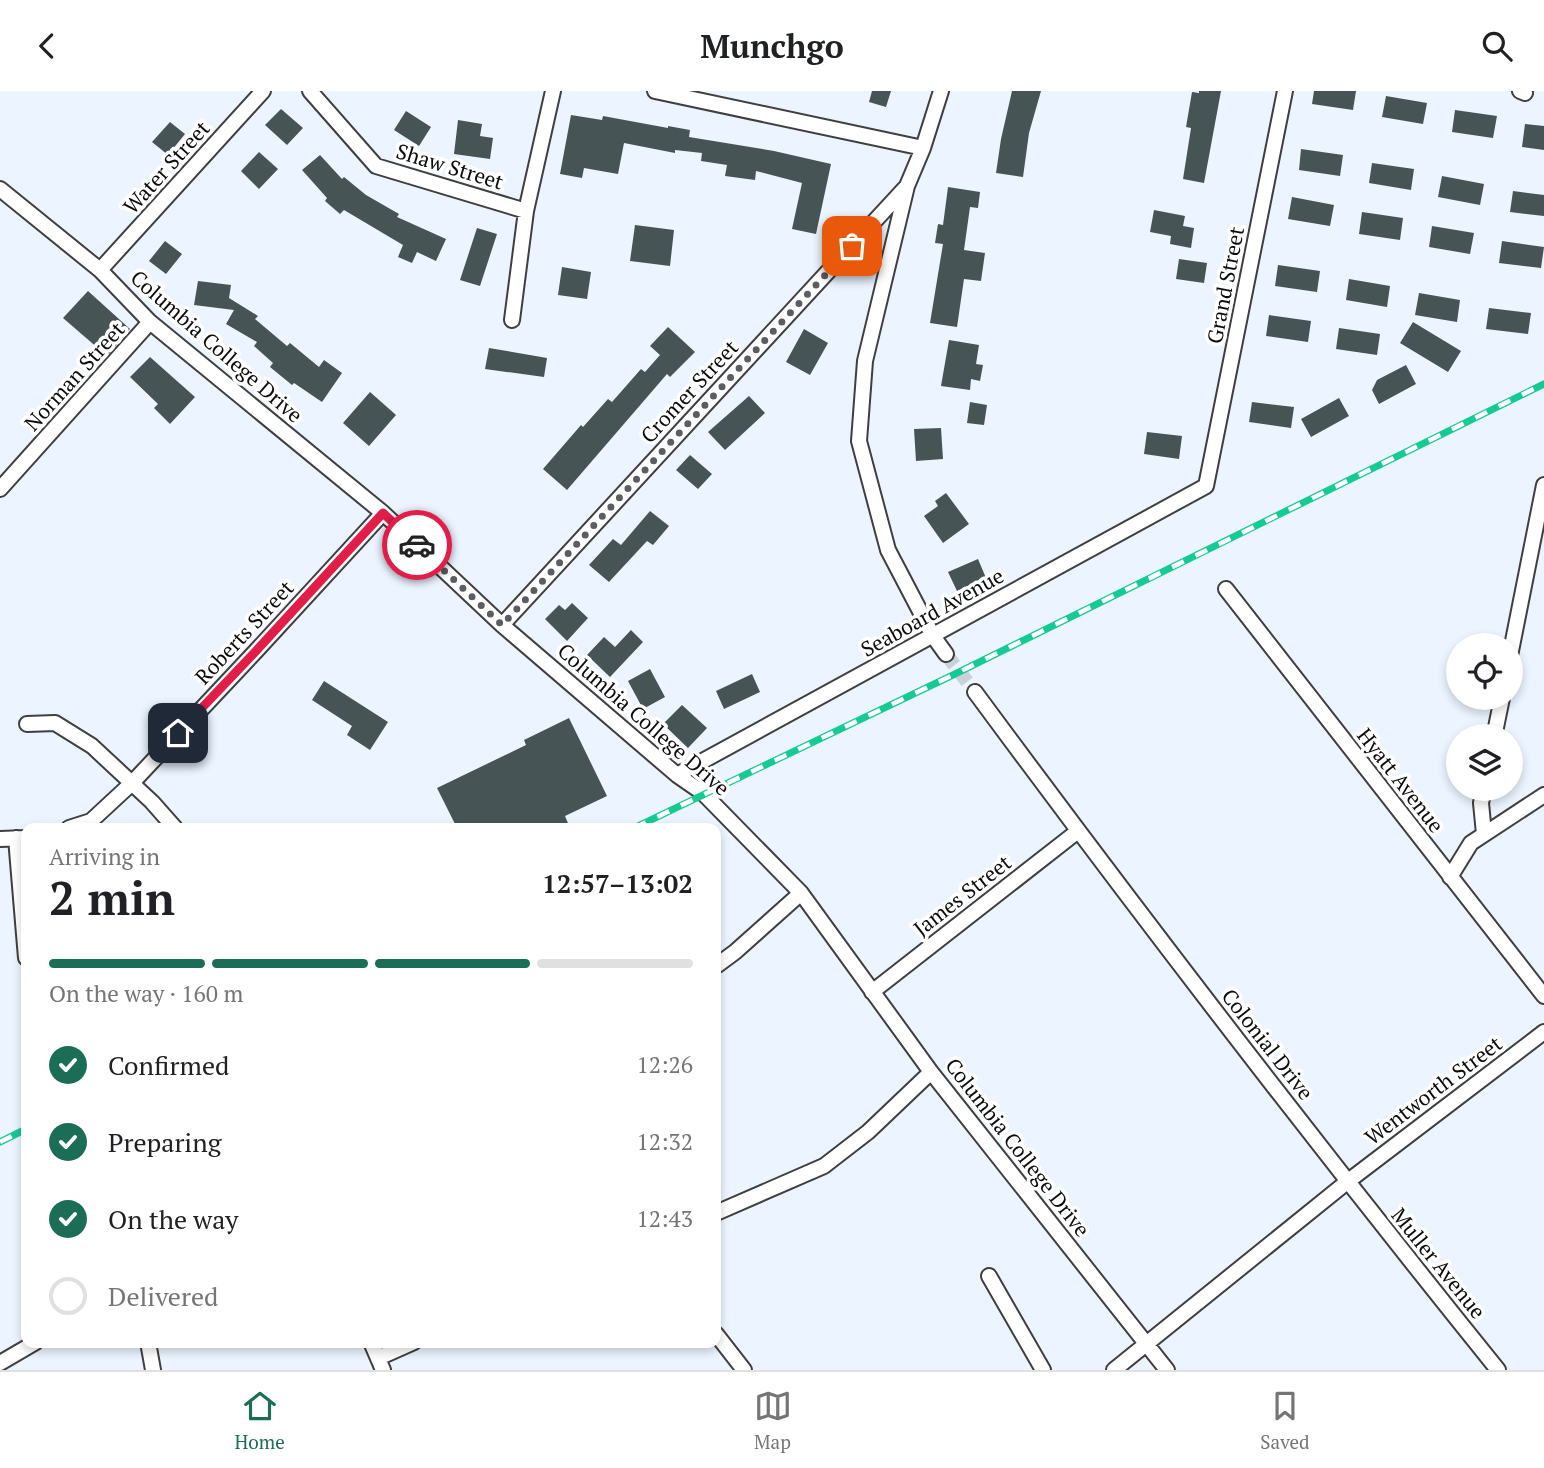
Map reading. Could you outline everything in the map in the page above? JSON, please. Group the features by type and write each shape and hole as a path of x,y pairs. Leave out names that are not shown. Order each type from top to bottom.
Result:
{"street":[{"name":"Water Street","path":"100,271 263,91"},
{"name":"Shaw Street","path":"310,91 376,166 526,211"},
{"path":"512,320 526,211 553,91"},
{"path":"654,91 923,148"},
{"path":"941,91 923,148 907,186 865,361 859,441 888,550 933,636 946,654"},
{"name":"Grand Street","path":"1206,487 1285,91"},
{"name":"Cromer Street","path":"502,625 907,186"},
{"name":"Columbia College Drive","path":"0,189 100,271 150,322 383,513 502,625 677,775 703,793 801,894 931,1072 1167,1370"},
{"name":"Norman Street","path":"0,489 150,322"},
{"path":"1515,633 1544,485"},
{"name":"Seaboard Avenue","path":"677,775 1206,487"},
{"name":"Roberts Street","path":"84,823 91,821 132,783 383,513"},
{"name":"Hyatt Avenue","path":"1226,589 1544,996"},
{"name":"Colonial Drive","path":"975,692 1078,831 1348,1182"},
{"path":"26,724 55,723 92,746 170,823"},
{"path":"1450,877 1471,843 1544,795"},
{"path":"1481,801 1484,834"},
{"name":"James Street","path":"872,992 1078,831"},
{"path":"0,839 21,838"},
{"path":"721,962 801,894"},
{"name":"Wentworth Street","path":"1348,1182 1544,1032"},
{"path":"721,1211 824,1165 868,1132 931,1072"},
{"path":"1114,1370 1348,1182"},
{"name":"Muller Avenue","path":"1348,1182 1499,1370"},
{"path":"989,1276 1043,1370"},
{"path":"721,1340 744,1370"},
{"path":"0,1363 26,1348"},
{"path":"149,1348 153,1370"},
{"path":"380,1364 405,1348"}],"building":[{"path":"872,91 891,91 886,107 869,102"},
{"path":"1012,91 1041,91 1029,133 1023,177 996,173"},
{"path":"1221,91 1204,183 1183,179 1191,128 1186,127 1192,92"},
{"path":"1314,91 1356,91 1353,110 1312,104"},
{"path":"1386,96 1427,103 1423,124 1382,117"},
{"path":"281,109 303,128 287,145 265,125"},
{"path":"1455,110 1497,116 1493,138 1452,132"},
{"path":"406,111 431,127 419,146 394,130"},
{"path":"571,115 602,120 603,116 690,130 689,137 774,151 831,164 816,234 792,229 802,183 756,171 755,180 725,176 727,165 701,161 702,153 675,150 675,153 624,143 618,174 584,168 582,178 560,174"},
{"path":"458,120 482,124 480,136 493,138 490,159 454,154"},
{"path":"170,122 185,134 168,155 152,142"},
{"path":"1525,124 1544,126 1544,150 1522,147"},
{"path":"1301,149 1343,155 1340,176 1299,170"},
{"path":"259,152 278,169 259,189 241,171"},
{"path":"320,155 342,179 344,177 366,195 399,214 397,217 446,239 436,261 417,252 412,263 398,257 403,245 344,210 340,214 325,201 327,198 302,170"},
{"path":"1372,163 1414,169 1411,190 1369,183"},
{"path":"1442,176 1484,184 1480,205 1438,197"},
{"path":"948,187 980,192 978,208 970,207 964,250 985,253 981,281 964,279 957,327 930,323 943,244 935,243 938,224 943,225"},
{"path":"1513,191 1544,195 1544,216 1510,212"},
{"path":"1292,197 1334,205 1330,226 1288,219"},
{"path":"1154,210 1185,216 1183,226 1194,228 1191,248 1170,244 1171,236 1150,232"},
{"path":"1362,212 1403,218 1400,240 1359,234"},
{"path":"635,225 674,230 670,266 630,261"},
{"path":"1432,226 1474,233 1470,254 1429,247"},
{"path":"477,228 497,234 480,286 460,280"},
{"path":"165,241 182,254 166,274 149,261"},
{"path":"1502,241 1544,247 1541,268 1499,263"},
{"path":"1179,259 1207,263 1204,283 1176,279"},
{"path":"1278,265 1320,271 1317,292 1275,286"},
{"path":"562,267 591,272 587,299 558,295"},
{"path":"1349,279 1390,286 1387,307 1346,300"},
{"path":"198,281 231,285 229,298 258,316 255,319 287,346 290,343 319,367 324,360 342,373 322,402 294,383 292,385 270,367 273,363 254,346 257,342 226,324 234,310 194,305"},
{"path":"88,291 130,329 107,356 63,318"},
{"path":"1419,293 1460,300 1457,322 1415,315"},
{"path":"1489,308 1531,313 1528,334 1486,329"},
{"path":"1269,315 1311,321 1308,342 1266,336"},
{"path":"1413,322 1461,351 1448,372 1400,343"},
{"path":"668,327 695,352 670,377 667,374 567,490 543,469 581,425 583,427 608,399 612,402 641,369 645,372 660,355 650,346"},
{"path":"1339,328 1380,334 1377,355 1336,349"},
{"path":"804,329 828,343 810,375 786,362"},
{"path":"949,340 979,345 976,364 983,365 980,381 971,379 970,390 941,386"},
{"path":"489,348 547,358 544,377 485,369"},
{"path":"150,357 195,397 170,424 154,408 158,404 130,377"},
{"path":"1406,365 1416,384 1379,404 1372,390 1377,380"},
{"path":"370,392 396,415 369,446 343,423"},
{"path":"749,396 765,413 725,450 708,432"},
{"path":"1339,398 1349,416 1311,437 1301,419"},
{"path":"970,402 987,405 984,425 967,423"},
{"path":"1252,402 1294,407 1291,428 1249,422"},
{"path":"941,428 943,459 916,461 914,429"},
{"path":"1147,432 1182,436 1179,459 1144,454"},
{"path":"690,455 712,474 698,489 676,470"},
{"path":"946,493 969,524 943,543 924,516 938,506 935,501"},
{"path":"650,511 669,526 653,545 647,541 609,582 589,565 613,539 621,545"},
{"path":"978,559 986,578 957,591 948,572"},
{"path":"572,603 588,618 567,641 545,619 559,605 565,610"},
{"path":"631,630 643,642 610,677 587,655 604,637 615,647"},
{"path":"650,669 665,697 643,709 628,681"},
{"path":"752,674 760,692 724,709 716,691"},
{"path":"324,681 388,722 370,750 347,735 352,726 312,700"},
{"path":"682,705 707,728 688,748 663,724"},
{"path":"569,718 607,796 565,816 568,823 454,823 437,788 526,745 524,740"}],"tunnel":[{"path":"946,654 975,692"}],"railway":[{"path":"644,823 953,675 1544,384"},
{"path":"0,1142 21,1132"}],"way so far":[{"path":"417,545 502,625 852,246"}],"route":[{"path":"178,733 383,513 417,545"}]}
